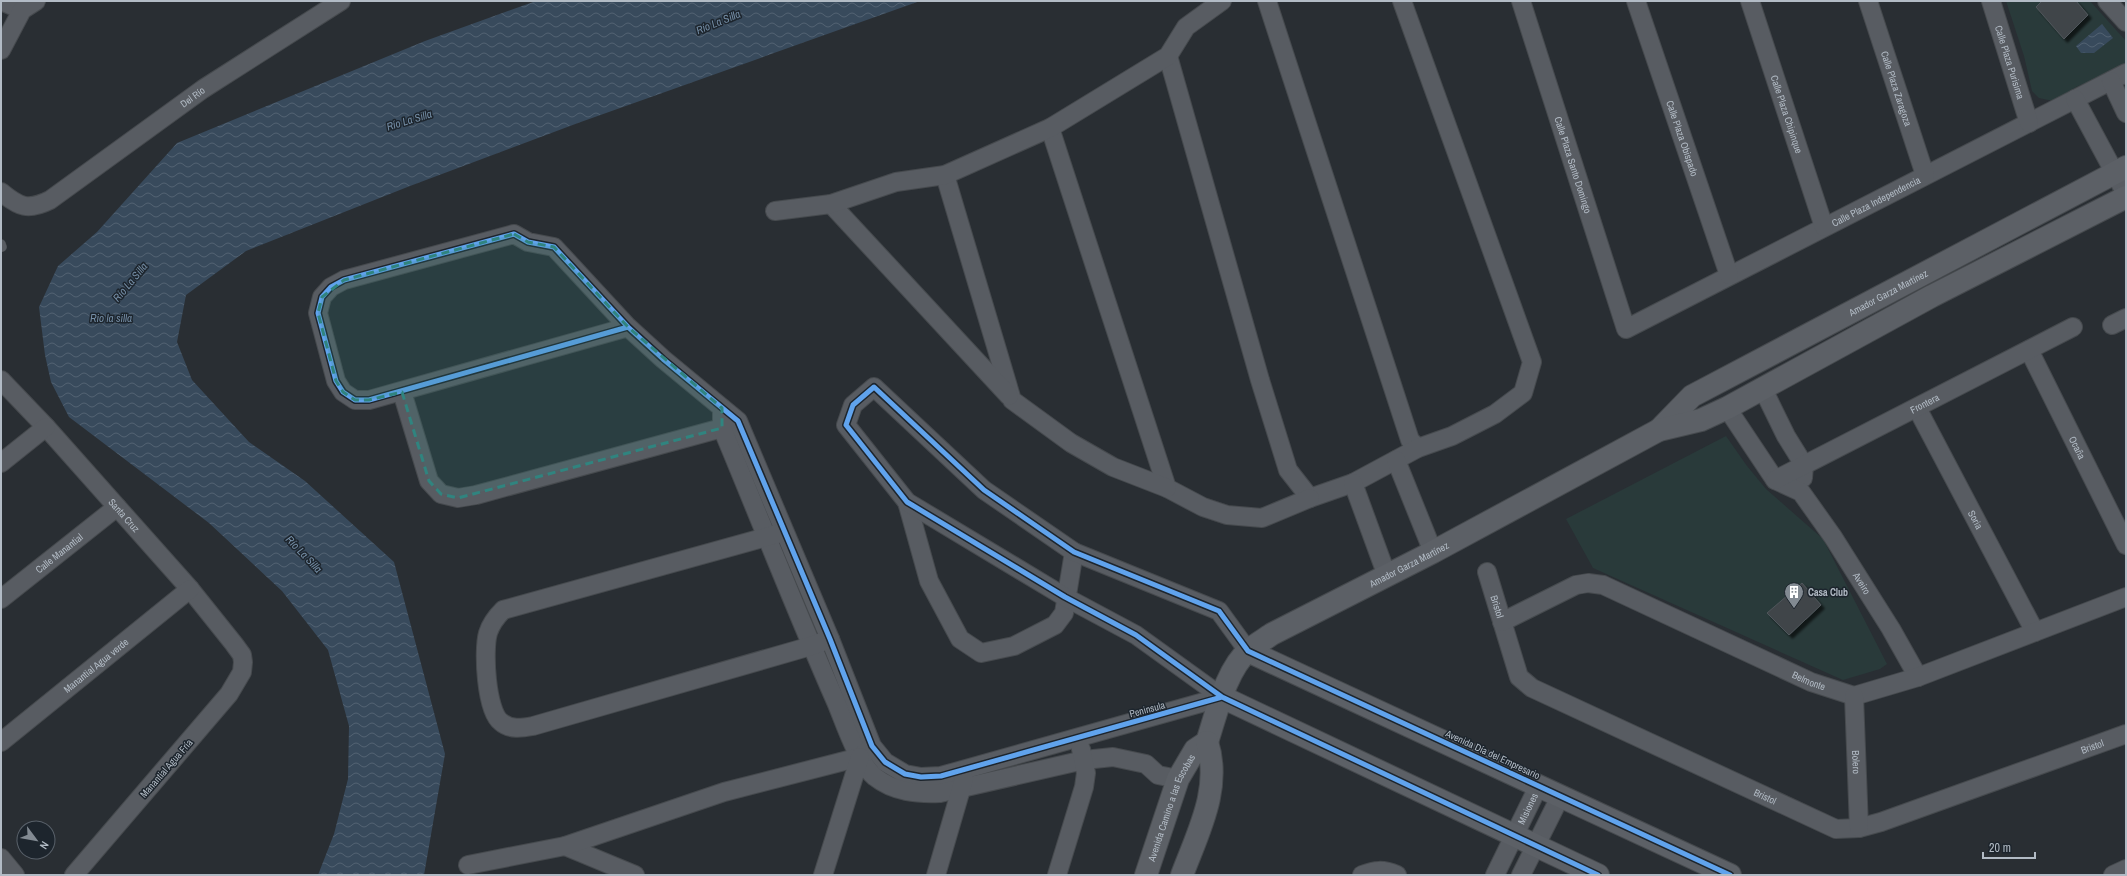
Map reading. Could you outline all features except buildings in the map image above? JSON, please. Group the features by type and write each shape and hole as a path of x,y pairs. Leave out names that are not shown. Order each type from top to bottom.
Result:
{"street":[{"path":"1,1 29,6 1,50"},
{"name":"Del Río","path":"1,192 24,206 38,206 50,200 203,89 341,1"},
{"path":"775,210 831,204 896,182 945,175 1050,128 1168,56 1186,27 1222,1"},
{"path":"1267,1 1410,440 1418,448"},
{"path":"831,204 1012,400 1070,443 1113,467 1167,488 1203,507 1227,515 1262,518 1310,498 1353,484 1418,448 1452,436 1495,414 1523,393 1532,362 1402,1"},
{"name":"Calle Plaza Santo Domingo","path":"1521,1 1626,328"},
{"name":"Calle Plaza Obispado","path":"1636,1 1730,275"},
{"name":"Calle Plaza Chipinque","path":"1750,1 1824,227"},
{"name":"Calle Plaza Zaragoza","path":"1868,1 1926,175"},
{"name":"Calle Plaza Purisima","path":"1991,1 2029,123"},
{"path":"2107,1 2126,22"},
{"path":"1168,56 1260,380 1288,470 1310,498"},
{"path":"2118,77 2126,113"},
{"name":"Calle Plaza Independencia","path":"1626,328 2118,77"},
{"path":"2075,99 2120,170 2126,194"},
{"path":"1050,128 1167,488"},
{"name":"Amador Garza Martínez","path":"1659,430 1692,396 2120,170"},
{"path":"945,175 1012,400"},
{"name":"Amador Garza Martínez","path":"1207,742 1222,698 1236,667 1248,651 1272,634 1433,552 1659,430 1701,420 1727,408 1932,296 2126,197"},
{"path":"628,327 402,392 369,400 355,400 343,392 336,381 318,313 322,297 331,287 344,280 514,234 528,242 554,247 628,327 663,359 722,408 776,534 830,639 874,776 896,789 917,794 940,793 1084,760 1113,758 1146,764 1158,775 1178,779"},
{"name":"Frontera","path":"1776,480 2073,327"},
{"name":"Ocaña","path":"2029,350 2126,545"},
{"name":"Santa Cruz","path":"1,380 46,427 190,588 242,655"},
{"path":"1248,651 1219,611 1074,552 984,490 874,387 853,404 846,426 907,502 1066,597 1136,635 1222,698 1598,875"},
{"path":"1763,389 1786,436 1804,465 1801,492"},
{"path":"402,392 429,481 441,494 458,498 476,495 730,424"},
{"path":"1727,408 1776,480"},
{"name":"Soria","path":"1917,408 2035,632"},
{"path":"1,463 46,427"},
{"path":"1396,460 1433,552"},
{"name":"Aveiro","path":"1776,480 1801,492 1863,582 1918,677"},
{"path":"1353,484 1387,576"},
{"path":"907,502 929,582 960,639 981,653 1014,646 1055,625 1064,613 1074,552"},
{"name":"Calle Manantial","path":"1,599 117,507"},
{"path":"776,534 812,646 866,752 823,875"},
{"path":"776,534 503,610 494,620 488,634 486,647 490,698 494,714 505,726 518,728 533,726 812,646 830,639"},
{"name":"Bristol","path":"1487,572 1519,677 1532,688 1836,829 1859,828 1881,822 2126,734"},
{"name":"Belmonte","path":"1502,622 1576,585 1588,583 1602,585 1811,682 1854,696"},
{"name":"Manantial Agua verde","path":"1,742 190,588"},
{"path":"1854,696 1918,677 2126,597"},
{"name":"Avenida Día del Empresario","path":"1248,651 1561,795 1730,875"},
{"name":"Manantial Agua Fría","path":"74,875 230,694 242,672 242,655"},
{"name":"Bolero","path":"1854,696 1859,828"},
{"name":"Peninsula","path":"866,752 905,774 921,777 941,776 1222,698"},
{"path":"1057,875 1084,788 1086,773 1078,738"},
{"name":"Avenida Camino a las Escobas","path":"1146,875 1178,779 1195,750 1207,742 1211,756 1213,774 1211,790 1206,809 1182,875"},
{"path":"468,865 565,846 724,792 866,752"},
{"path":"936,875 962,788 966,768"},
{"name":"Misiones","path":"1495,875 1539,785"},
{"path":"1521,875 1537,846 1561,795"},
{"path":"565,846 634,875"},
{"path":"1,858 15,875"},
{"path":"2113,875 2126,869"},
{"path":"1362,875 1377,870 1389,871 1397,875"}],"highlighted area":[{"path":"514,234 528,242 554,247 628,327 722,408 722,428 458,498 441,494 429,481 402,392 369,400 355,400 343,392 336,381 318,313 322,297 344,280"}],"shaded area":[{"path":"2006,1 2090,1 2126,41 2126,67 2124,70 2078,86 2053,101 2039,98 2032,91 2024,56"},
{"path":"1726,436 1747,466 1766,489 1823,539 1887,664 1880,669 1843,680 1593,568 1566,519"}],"water":[{"name":"Rio la silla","path":"536,1 920,1 578,123 410,186 246,251 186,295 177,342 192,380 249,442 305,481 394,562 445,754 424,875 318,875 334,834 348,779 349,726 328,650 282,591 209,523 69,417 51,382 45,355 39,307 58,266 97,232 177,143 425,41"},
{"path":"2102,24 2113,38 2094,53 2081,53 2076,46"}],"cycle path":[{"path":"628,327 369,400 355,400 343,392 336,381 318,313 322,297 331,287 344,280 514,234 528,242 554,247 628,327 663,359 738,421 830,639 872,746 885,762 905,774 921,777 941,776 1222,697"},
{"path":"1598,875 1222,697 1136,635 1065,597 907,502 846,425 853,405 874,387 984,490 1074,552 1219,611 1248,651 1730,875"}],"place":[{"name":"Casa Club","path":"1794,609"}],"water label":[{"name":"Río La Silla","path":"718,22"},
{"name":"Río La Silla","path":"409,120"},
{"name":"Río La Silla","path":"130,282"},
{"name":"Río La Silla","path":"304,554"}]}
